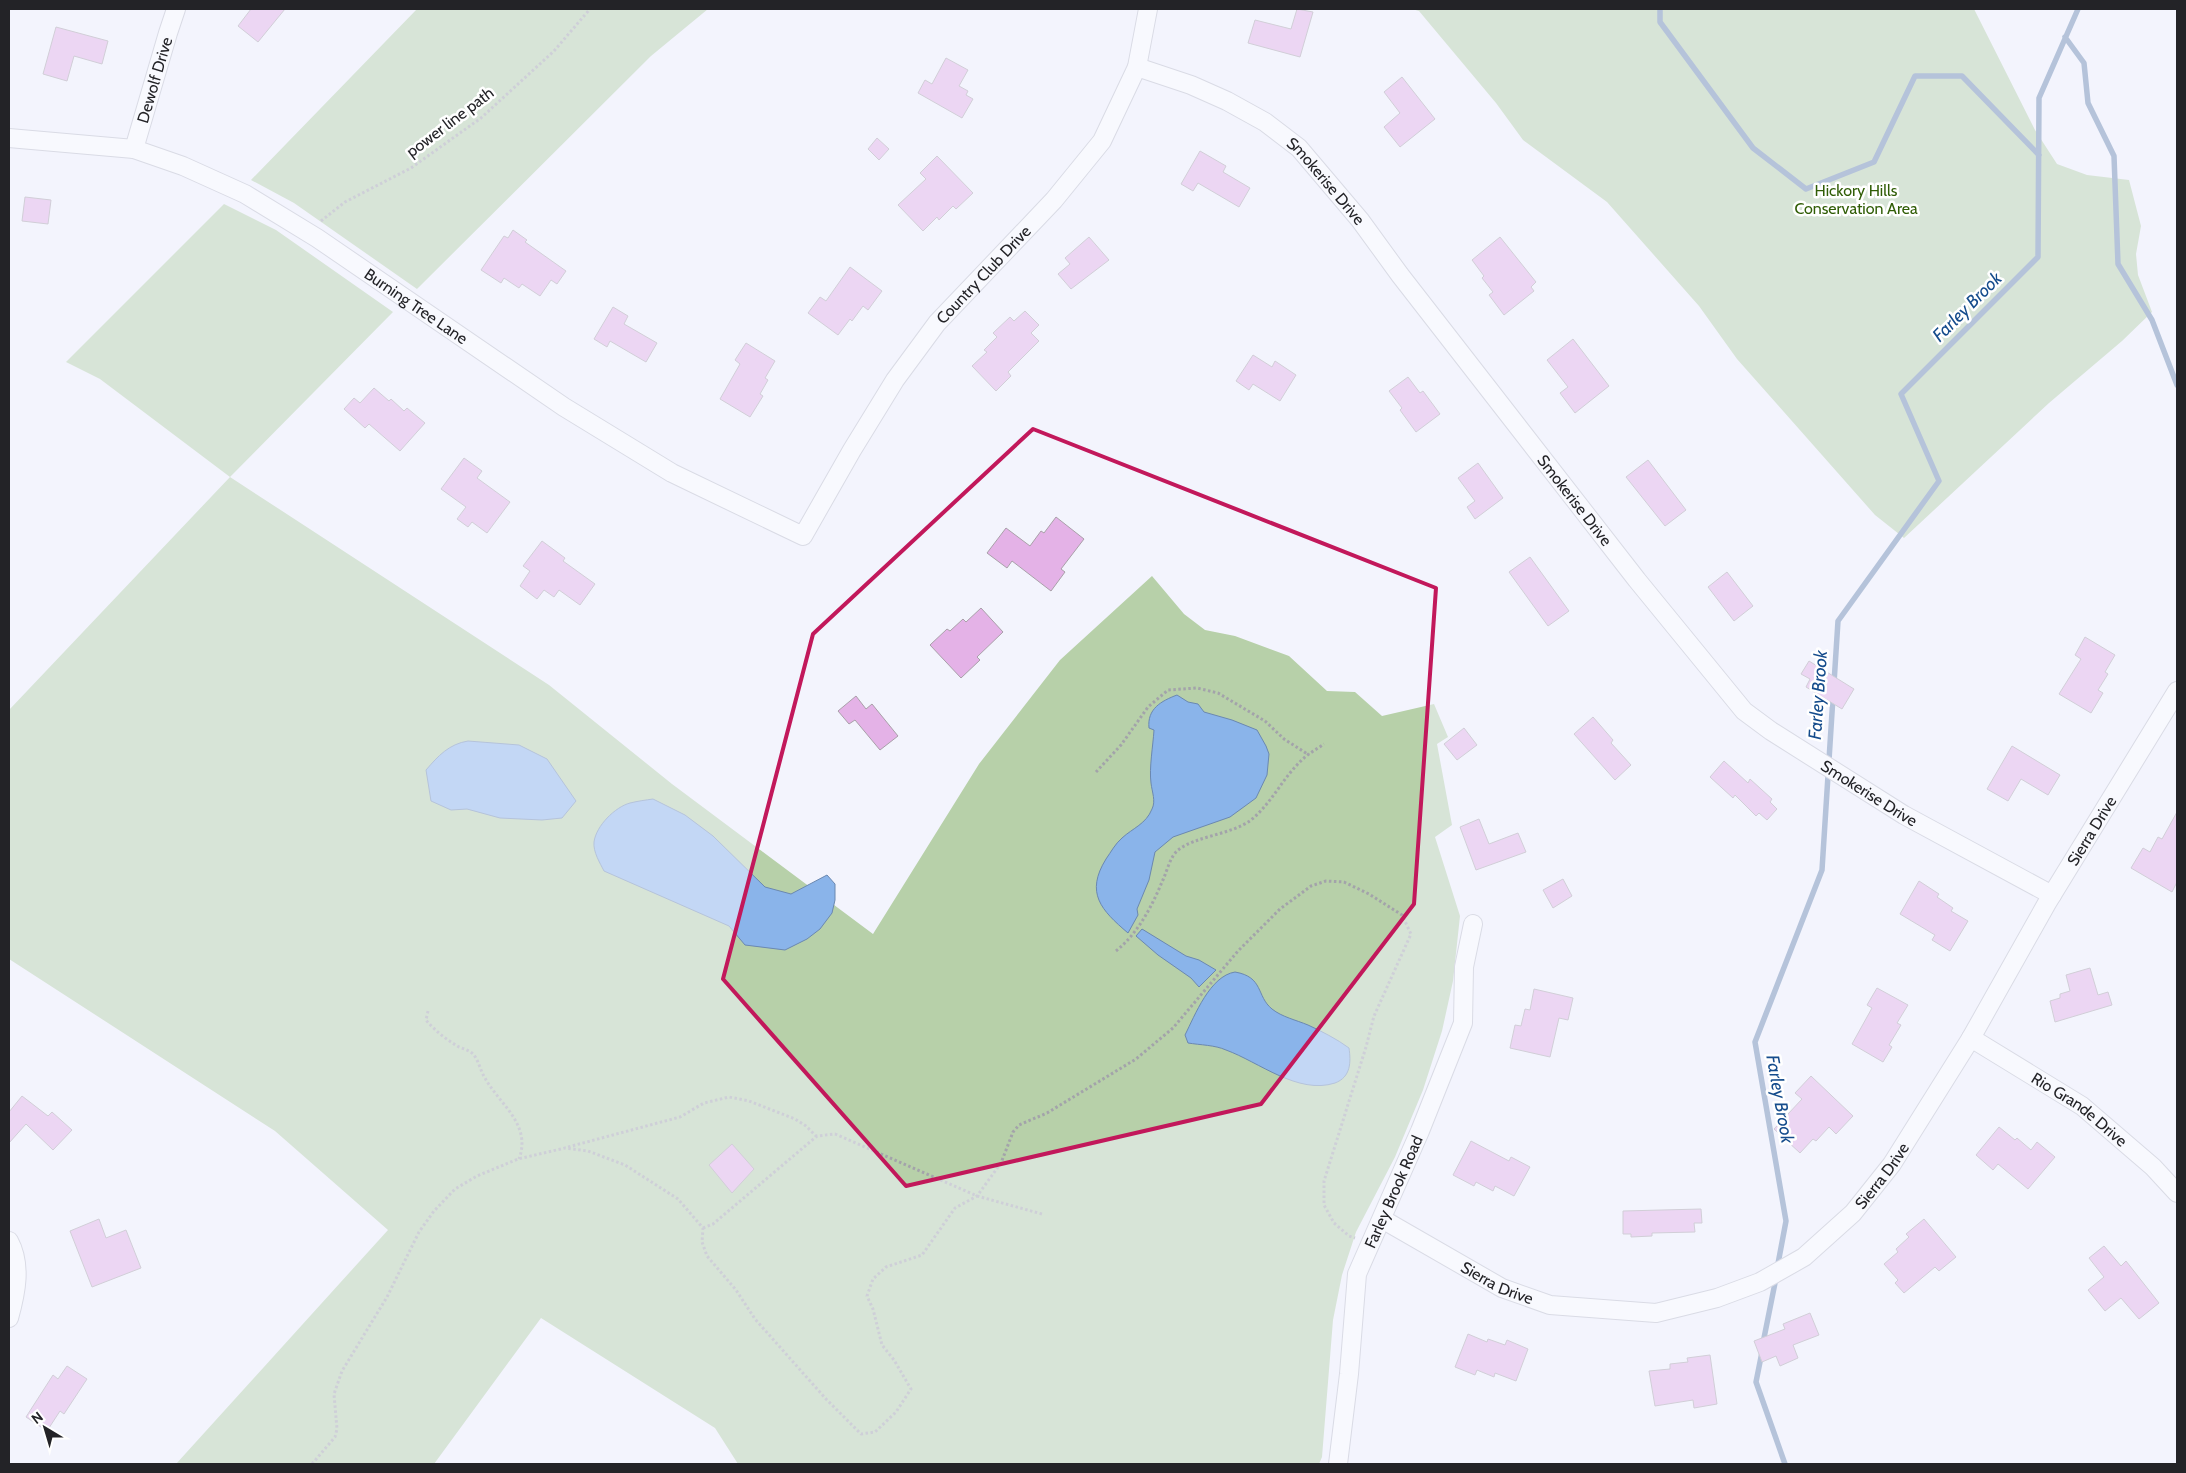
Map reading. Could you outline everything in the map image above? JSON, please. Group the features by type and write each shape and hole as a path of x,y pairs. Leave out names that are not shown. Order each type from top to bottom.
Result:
{"street":[{"name":"Dewolf Drive","path":"134,149 176,9"},
{"name":"Country Club Drive","path":"803,536 895,380 937,323 1054,200 1102,141 1137,66 1148,9"},
{"name":"Smokerise Drive","path":"1137,66 1191,85 1228,101 1265,122 1299,148 1360,220 1400,275 1637,580 1744,711 1771,731 1904,815 2052,895"},
{"name":"Burning Tree Lane","path":"9,138 134,149 183,166 244,194 307,232 564,407 663,468 803,536"},
{"name":"Sierra Drive","path":"1382,1219 1502,1288 1550,1305 1656,1313 1717,1298 1760,1282 1804,1257 1853,1213 1892,1164 1972,1038 2052,895 2177,691"},
{"name":"Farley Brook Road","path":"1338,1464 1349,1374 1357,1274 1424,1122 1463,1023 1464,968 1473,924"},
{"name":"Rio Grande Drive","path":"1972,1038 2082,1106 2153,1167 2177,1193"},
{"path":"9,1241 16,1262 16,1284 9,1318"}],"path":[{"name":"power line path","path":"307,232 344,202 411,168 481,118 554,51 590,9"},
{"path":"1096,772 1121,745 1148,707 1168,690 1197,688 1218,693 1265,721 1284,739 1308,755"},
{"path":"1116,951 1128,942 1147,915 1164,879 1165,870 1176,852 1186,846 1250,821 1272,799 1301,760 1324,744"},
{"path":"565,1148 588,1151 625,1165 678,1199 703,1228 702,1242 707,1256 736,1290 755,1319 826,1399 860,1434 875,1432 896,1412 911,1389 894,1360 882,1345 873,1309 867,1296 873,1279 886,1267 922,1254 954,1208 978,1196 1002,1163 1013,1132 1020,1125 1047,1114 1136,1060 1173,1028 1238,951 1280,909 1311,886 1326,881 1344,882 1381,900 1402,915 1411,934 1374,1016 1324,1181 1324,1205 1330,1217 1349,1236 1356,1239"},
{"path":"428,1011 426,1020 432,1028 459,1047 471,1052 477,1059 484,1077 511,1112 523,1140 518,1159"},
{"path":"312,1464 335,1437 337,1429 334,1394 342,1371 387,1297 419,1232 434,1211 455,1189 477,1176 518,1159 680,1117 704,1103 729,1097 749,1100 795,1120 806,1126 816,1136"},
{"path":"703,1228 713,1224 816,1136 835,1134 978,1196 1042,1214"}],"highlighted area":[{"path":"1033,429 1436,588 1414,904 1261,1104 906,1186 723,979 813,634"}],"green space":[{"path":"417,9 708,9 651,56 417,289 294,203 251,180"},
{"name":"Hickory Hills Conservation Area","path":"1412,9 1974,9 2035,130 2057,164 2087,175 2129,180 2141,226 2136,254 2138,275 2152,312 2122,341 2049,403 1904,538 1875,515 1737,359 1699,306 1607,202 1523,140 1496,103 1419,11"},
{"path":"224,204 276,230 393,312 230,477 100,379 66,362"},
{"path":"230,477 549,685 672,784 873,934 979,764 1060,660 1152,576 1184,614 1205,630 1235,636 1289,656 1327,691 1355,692 1382,716 1434,704 1448,737 1437,744 1452,825 1435,837 1460,916 1453,981 1442,1031 1423,1090 1395,1157 1356,1232 1342,1275 1333,1320 1322,1457 1319,1464 738,1464 715,1428 541,1318 434,1464 176,1464 388,1230 275,1131 9,959 9,710"}],"water":[{"path":"1177,695 1188,702 1198,704 1204,712 1257,730 1269,754 1267,775 1256,798 1230,817 1173,837 1155,852 1149,880 1137,909 1138,915 1128,933 1110,917 1099,900 1097,882 1100,871 1115,845 1143,822 1152,809 1154,800 1150,771 1154,730 1149,728 1150,716 1161,703"},
{"path":"468,741 519,745 547,759 576,801 562,818 542,820 500,818 467,809 451,810 431,801 426,770 440,755 450,748"},
{"path":"653,799 685,815 713,836 765,887 791,894 827,875 835,884 835,900 832,913 820,929 807,939 785,950 745,945 729,926 604,871 594,846 598,830 602,824 624,805"},
{"path":"1142,929 1186,956 1199,960 1216,970 1199,987 1191,978 1158,955 1136,936"},
{"path":"1235,972 1251,978 1267,1004 1276,1012 1308,1025 1349,1048 1350,1064 1344,1077 1335,1083 1321,1086 1307,1085 1279,1076 1222,1048 1188,1043 1185,1035 1204,998 1218,981 1226,975"}],"building":[{"path":"251,9 285,9 258,42 238,26"},
{"path":"1297,9 1313,12 1300,57 1248,43 1255,20 1291,29"},
{"path":"56,27 108,41 102,64 74,56 67,81 43,74"},
{"path":"946,58 968,70 959,86 968,91 966,95 973,99 962,118 918,93 925,80 932,84"},
{"path":"1402,77 1435,119 1400,147 1384,127 1400,113 1384,92"},
{"path":"877,138 889,149 879,160 868,149"},
{"path":"1200,151 1226,166 1223,172 1250,188 1239,207 1198,183 1193,191 1181,184"},
{"path":"937,156 973,193 956,209 953,206 939,220 937,217 923,231 898,205 926,179 920,173"},
{"path":"25,197 51,200 48,224 22,221"},
{"path":"513,230 527,240 525,242 566,271 557,284 551,280 540,296 522,284 519,288 504,278 501,283 481,270 504,236 508,238"},
{"path":"1089,237 1109,260 1071,289 1058,274 1070,264 1065,258"},
{"path":"1500,237 1536,282 1531,287 1534,291 1504,315 1489,295 1493,292 1482,278 1484,276 1472,260"},
{"path":"850,267 882,291 868,310 863,306 838,335 808,313 820,297 826,301"},
{"path":"613,307 628,316 624,324 657,343 646,362 610,341 607,347 594,339"},
{"path":"1025,311 1039,325 1031,333 1039,341 1008,372 1011,376 996,391 972,366 987,352 984,350 997,337 993,333 1010,317 1014,321"},
{"path":"1573,339 1609,386 1575,413 1560,393 1568,387 1547,360"},
{"path":"746,343 775,361 765,378 768,380 760,394 763,396 750,417 720,399 740,364 735,360"},
{"path":"1253,355 1272,367 1275,361 1296,375 1280,401 1253,384 1249,390 1236,381"},
{"path":"1408,377 1420,393 1423,391 1440,414 1416,432 1400,410 1402,408 1389,391"},
{"path":"374,388 389,401 391,399 404,411 407,408 425,423 400,451 369,424 365,428 344,409 354,398 360,403"},
{"path":"464,458 482,471 477,478 510,502 487,533 472,522 468,527 457,519 466,507 441,489"},
{"path":"1648,460 1686,510 1665,526 1626,477"},
{"path":"1478,463 1503,498 1475,519 1467,507 1475,501 1458,478"},
{"path":"1056,517 1084,539 1061,569 1065,572 1051,591 1012,561 1007,568 987,553 1006,528 1030,546 1041,531 1044,533"},
{"path":"542,541 565,558 563,561 595,584 580,605 559,590 554,597 544,590 537,599 520,586 530,571 523,566"},
{"path":"1530,557 1569,611 1548,626 1509,572"},
{"path":"1727,572 1753,606 1734,621 1708,587"},
{"path":"981,608 1003,632 977,657 980,660 961,678 930,645 947,629 950,631 963,619 966,622"},
{"path":"2085,637 2115,655 2105,672 2108,674 2098,690 2103,693 2091,713 2059,694 2081,659 2075,655"},
{"path":"1809,661 1854,689 1842,709 1806,687 1810,679 1801,674"},
{"path":"856,696 866,709 872,704 898,736 880,750 855,720 849,724 838,711"},
{"path":"1593,717 1613,740 1611,743 1631,765 1615,780 1574,734"},
{"path":"1464,728 1477,745 1457,760 1444,744"},
{"path":"2012,746 2060,775 2048,795 2021,779 2008,801 1987,789"},
{"path":"1724,761 1748,783 1750,779 1772,799 1770,802 1777,809 1767,820 1759,813 1756,816 1735,795 1733,798 1710,777"},
{"path":"2177,812 2177,882 2172,892 2131,868 2143,848 2150,852 2158,837 2162,839"},
{"path":"1479,819 1489,844 1518,833 1526,852 1476,870 1460,827"},
{"path":"1563,879 1572,896 1553,908 1543,890"},
{"path":"1919,881 1939,894 1937,897 1953,908 1951,911 1968,921 1950,951 1932,940 1935,935 1900,914"},
{"path":"2090,968 2098,995 2108,992 2112,1005 2055,1022 2050,1001 2060,998 2060,994 2070,991 2066,975"},
{"path":"1877,988 1908,1005 1897,1023 1901,1025 1889,1045 1892,1047 1883,1062 1852,1044 1872,1008 1867,1005"},
{"path":"1534,989 1573,998 1568,1020 1559,1018 1550,1057 1510,1048 1515,1025 1521,1026 1525,1009 1530,1010"},
{"path":"1811,1076 1853,1116 1836,1134 1829,1127 1816,1141 1813,1139 1800,1153 1774,1129 1802,1099 1795,1093"},
{"path":"22,1096 48,1116 52,1112 72,1130 53,1150 26,1124 9,1143 9,1112"},
{"path":"1999,1127 2015,1140 2017,1138 2031,1150 2037,1142 2055,1157 2028,1189 1998,1164 1993,1170 1976,1155"},
{"path":"1471,1141 1509,1161 1511,1157 1530,1167 1514,1196 1495,1186 1493,1191 1476,1182 1474,1186 1453,1175"},
{"path":"732,1144 754,1169 732,1193 709,1165"},
{"path":"1701,1209 1702,1223 1694,1223 1695,1232 1652,1233 1652,1236 1631,1237 1631,1234 1623,1234 1623,1211"},
{"path":"99,1219 106,1238 126,1230 141,1268 92,1287 70,1231"},
{"path":"1924,1219 1956,1257 1939,1271 1935,1267 1904,1293 1895,1283 1898,1280 1884,1264 1898,1252 1896,1249 1909,1237 1906,1234"},
{"path":"2104,1246 2121,1266 2126,1261 2159,1303 2139,1319 2121,1298 2105,1311 2088,1290 2104,1277 2089,1258"},
{"path":"1810,1313 1819,1335 1793,1345 1798,1358 1780,1366 1776,1356 1762,1362 1754,1341 1785,1329 1783,1324"},
{"path":"1468,1334 1487,1342 1488,1339 1505,1345 1507,1340 1528,1349 1516,1381 1495,1373 1494,1377 1477,1370 1475,1375 1455,1367"},
{"path":"1710,1355 1717,1404 1694,1408 1693,1400 1655,1406 1649,1371 1670,1369 1670,1364 1688,1362 1687,1358"},
{"path":"67,1366 87,1379 64,1414 60,1411 47,1431 26,1417 53,1375 58,1379"}],"waterway":[{"path":"1660,9 1660,22 1753,148 1806,189 1874,162 1915,76 1962,76 2039,155"},
{"name":"Farley Brook","path":"1834,683 1838,621 1939,481 1901,394 2038,257 2039,98 2078,9"},
{"path":"2065,37 2084,63 2088,103 2114,156 2118,264 2152,320 2177,385"},
{"name":"Farley Brook","path":"1777,1269 1786,1221 1755,1042 1822,870 1833,697"},
{"name":"Farley Brook","path":"1763,1343 1776,1278"},
{"name":"Farley Brook","path":"1762,1352 1756,1382 1785,1464"}]}
